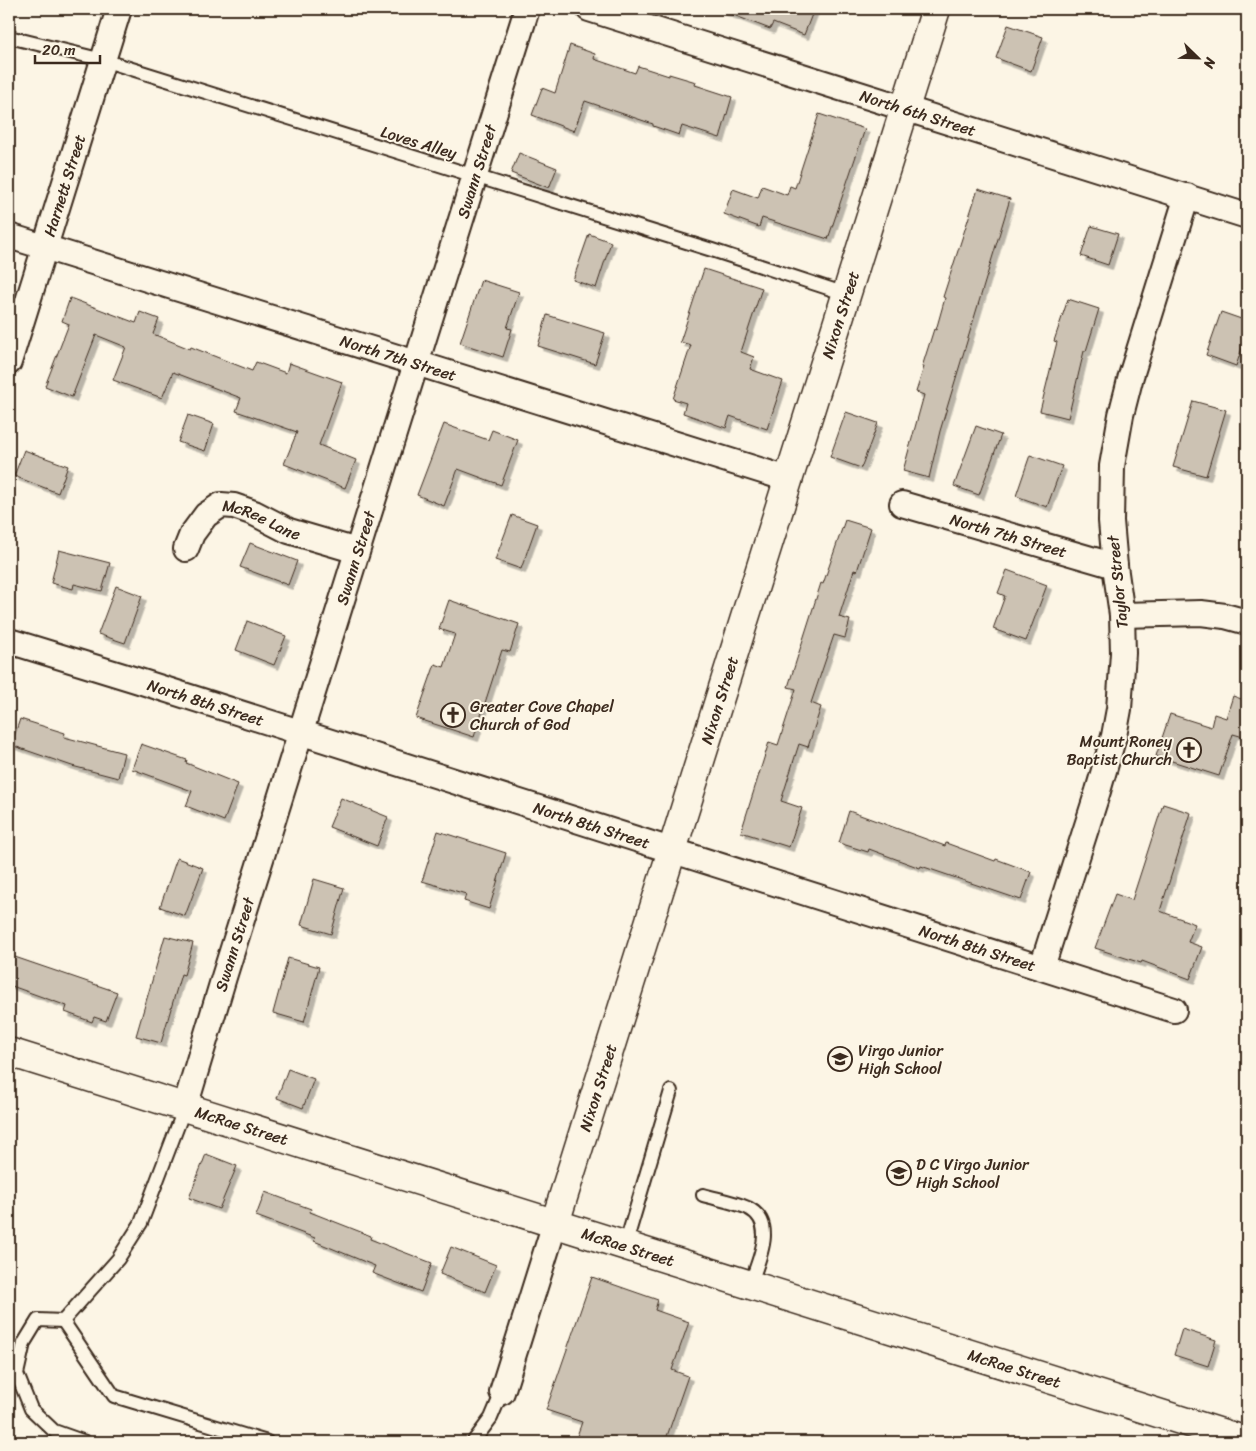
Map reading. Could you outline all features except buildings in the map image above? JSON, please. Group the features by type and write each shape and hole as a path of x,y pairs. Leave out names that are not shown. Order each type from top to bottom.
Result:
{"street":[{"name":"Harnett Street","path":"9,362 119,9"},
{"name":"Swann Street","path":"184,1107 526,9"},
{"name":"North 6th Street","path":"589,9 1247,216"},
{"name":"Nixon Street","path":"502,1392 936,9"},
{"name":"Taylor Street","path":"1042,967 1114,736 1119,709 1123,652 1122,615 1114,566 1111,521 1110,488 1112,466 1121,414 1134,367 1188,196"},
{"name":"North 7th Street","path":"9,236 788,479"},
{"name":"North 7th Street","path":"902,504 1114,566"},
{"name":"McRee Lane","path":"186,549 192,534 206,515 221,505 234,506 254,513 289,532 357,551"},
{"path":"1122,615 1185,612 1225,616 1247,622"},
{"name":"North 8th Street","path":"9,641 1174,1010"},
{"name":"McRae Street","path":"9,1052 1247,1441"}],"lane":[{"name":"Loves Alley","path":"9,37 103,60 712,250 846,294"},
{"path":"626,1246 671,1090"},
{"path":"63,1321 118,1259 141,1223 184,1107"},
{"path":"703,1195 747,1208 760,1216 764,1226 764,1240 750,1285"},
{"path":"63,1321 38,1320 24,1343 17,1374 30,1409 54,1431 85,1442"},
{"path":"63,1321 114,1396 267,1442"},
{"path":"473,1442 491,1418 502,1392"}],"place":[{"name":"Greater Cove Chapel Church of God","path":"453,715"},
{"name":"Mount Roney Baptist Church","path":"1189,750"},
{"name":"Virgo Junior High School","path":"840,1059"},
{"name":"D C Virgo Junior High School","path":"899,1173"}]}
